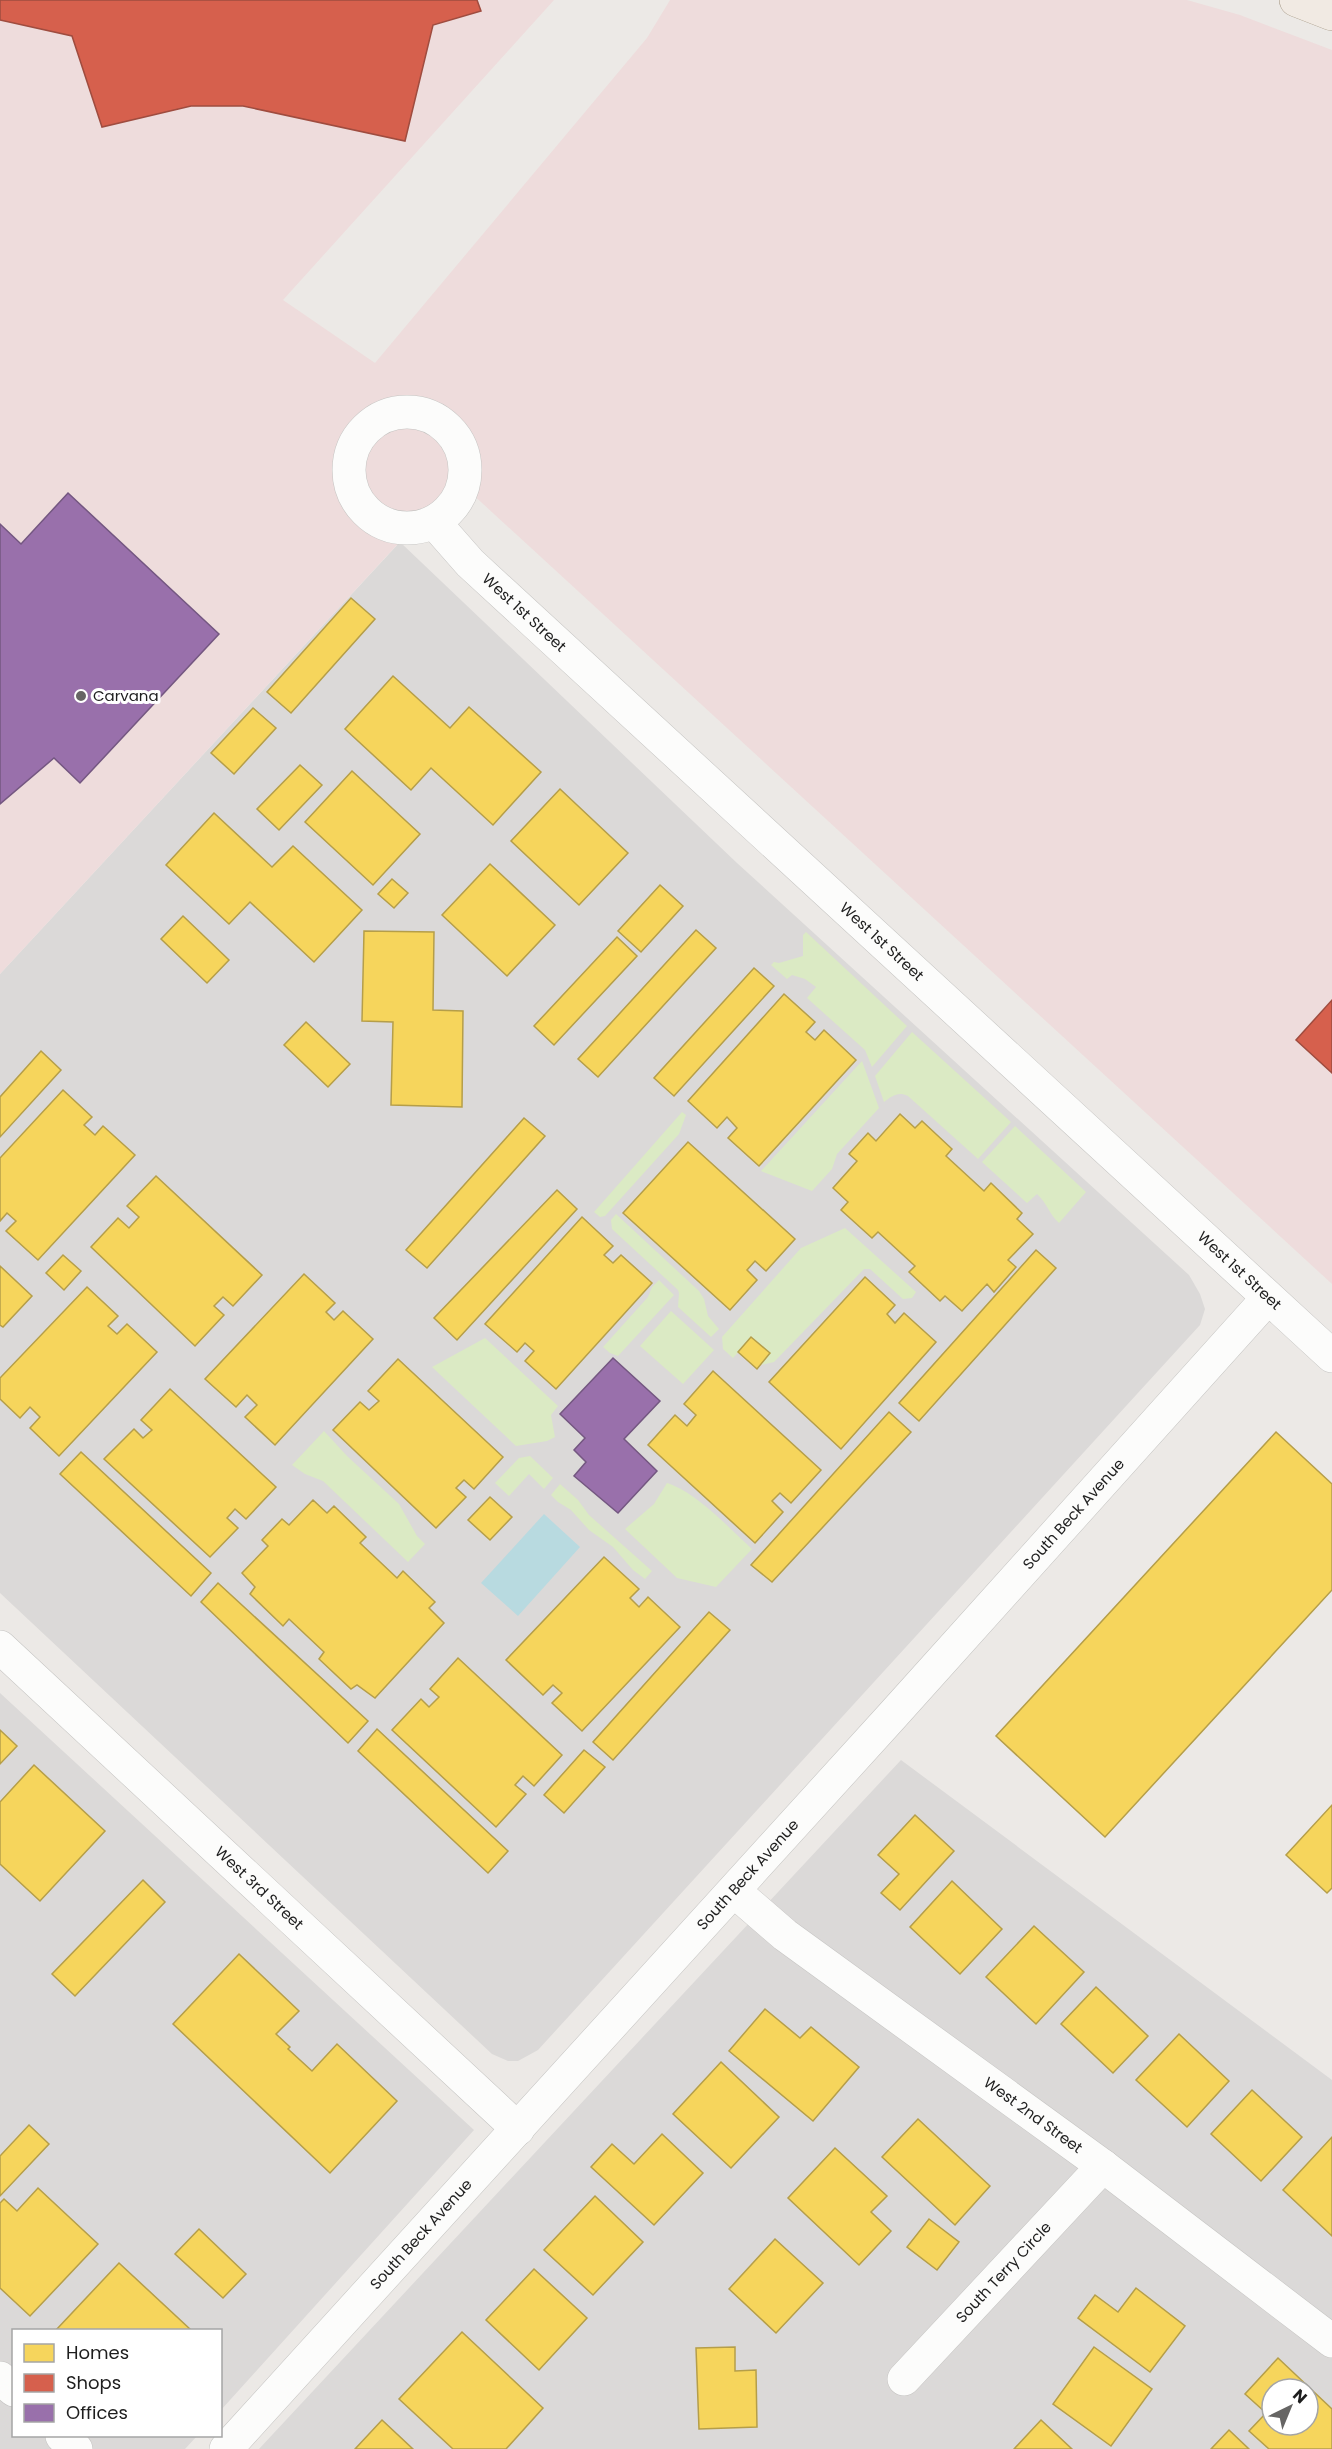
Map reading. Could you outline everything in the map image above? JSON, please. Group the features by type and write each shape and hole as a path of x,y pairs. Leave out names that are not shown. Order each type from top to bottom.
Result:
{"main road":[{"path":"1296,0 1332,14"}],"street":[{"name":"West 1st Street","path":"434,522 470,563 1332,1356"},
{"name":"South Beck Avenue","path":"226,2449 1268,1299"},
{"name":"West 3rd Street","path":"0,1647 518,2129"},
{"name":"West 2nd Street","path":"734,1891 785,1935 1103,2166 1332,2341"},
{"name":"South Terry Circle","path":"904,2379 1103,2166"},
{"path":"0,2378 12,2388"},
{"path":"63,2437 76,2449"}],"shaded area":[{"path":"0,0 554,0 283,300 375,363 647,38 670,0 1187,0 1240,15 1332,50 1332,1284 457,480 0,974"},
{"path":"400,542 737,863 1189,1275 1200,1294 1205,1309 1200,1325 538,2050 518,2061 508,2061 492,2054 0,1593 0,974"},
{"path":"0,1693 474,2130 222,2409 222,2329 12,2329 12,2437 196,2437 185,2449 0,2449"},
{"path":"901,1760 1332,2080 1332,2449 259,2449"}],"green space":[{"path":"806,932 907,1026 872,1067 865,1050 807,998 816,987 805,979 792,975 787,979 771,965 774,962 779,963 803,956 803,935"},
{"path":"912,1032 1011,1122 978,1159 908,1096 898,1094 884,1102 875,1076"},
{"path":"862,1061 879,1108 837,1154 832,1169 812,1191 761,1171"},
{"path":"682,1112 686,1115 679,1134 605,1216 600,1217 594,1212"},
{"path":"1015,1126 1086,1192 1059,1223 1037,1194 1027,1203 982,1162"},
{"path":"616,1214 699,1291 704,1299 708,1316 719,1329 711,1337 678,1307 678,1290 612,1229 611,1220"},
{"path":"845,1228 916,1292 912,1298 903,1299 870,1269 864,1269 774,1362 761,1365 770,1353 752,1337 733,1358 723,1349 722,1337 801,1248"},
{"path":"659,1280 674,1295 618,1356 610,1353 603,1347 648,1297 652,1287"},
{"path":"671,1311 714,1350 683,1384 640,1346"},
{"path":"485,1338 558,1406 551,1415 555,1437 547,1441 516,1446 432,1367"},
{"path":"324,1431 347,1456 399,1504 417,1536 425,1544 408,1562 323,1481 305,1474 292,1465"},
{"path":"530,1456 553,1478 544,1489 529,1474 509,1496 495,1483 519,1458"},
{"path":"667,1483 701,1502 752,1549 716,1587 677,1578 625,1529 654,1504"},
{"path":"560,1484 578,1500 589,1515 652,1571 645,1579 633,1570 613,1547 589,1530 571,1510 551,1495"}],"water":[{"path":"544,1514 580,1547 518,1616 481,1583"}],"building: Homes":[{"path":"351,598 375,619 291,713 267,692"},
{"path":"393,676 450,728 469,707 541,772 493,825 431,768 411,790 345,729"},
{"path":"253,708 276,728 234,774 211,753"},
{"path":"300,765 322,785 279,830 257,809"},
{"path":"352,771 420,834 373,885 305,822"},
{"path":"560,789 628,853 579,905 511,841"},
{"path":"214,813 272,867 293,846 362,910 314,962 250,902 229,924 166,865"},
{"path":"490,864 555,925 507,976 442,915"},
{"path":"392,879 408,893 394,908 378,894"},
{"path":"660,885 683,906 641,952 618,931"},
{"path":"183,916 229,960 207,983 161,939"},
{"path":"696,930 716,948 598,1077 578,1059"},
{"path":"364,931 434,932 433,1010 463,1011 462,1107 391,1105 393,1022 362,1021"},
{"path":"617,937 637,956 554,1045 534,1026"},
{"path":"754,968 774,986 674,1096 654,1078"},
{"path":"784,994 815,1022 806,1032 815,1040 824,1030 856,1060 759,1166 728,1138 737,1128 727,1117 717,1128 688,1101"},
{"path":"306,1022 350,1064 328,1087 284,1045"},
{"path":"41,1051 61,1070 0,1137 0,1097"},
{"path":"63,1090 92,1117 84,1125 95,1135 103,1126 135,1155 38,1260 6,1231 16,1221 7,1213 0,1221 0,1158"},
{"path":"900,1114 915,1128 922,1121 952,1149 946,1156 984,1191 991,1183 1022,1213 1017,1219 1033,1234 1008,1260 1016,1267 994,1292 987,1284 962,1311 945,1296 940,1301 909,1272 915,1266 878,1232 872,1238 841,1210 848,1202 833,1188 857,1161 849,1154 868,1133 876,1141"},
{"path":"524,1118 545,1136 427,1268 406,1250"},
{"path":"688,1142 795,1239 766,1271 755,1261 747,1270 757,1280 730,1310 623,1213"},
{"path":"156,1176 262,1275 233,1306 223,1297 214,1306 224,1315 195,1346 91,1247 118,1218 129,1228 139,1217 127,1206"},
{"path":"557,1190 577,1209 457,1340 434,1318"},
{"path":"582,1217 613,1246 604,1255 613,1263 621,1255 652,1283 556,1389 525,1361 534,1351 525,1343 517,1352 485,1324"},
{"path":"1036,1250 1056,1268 919,1421 899,1403"},
{"path":"63,1255 81,1271 64,1290 46,1273"},
{"path":"0,1266 32,1296 3,1327 0,1325"},
{"path":"304,1274 335,1303 326,1312 334,1320 343,1311 373,1339 275,1445 245,1417 257,1405 247,1395 236,1407 205,1379"},
{"path":"865,1277 895,1305 887,1314 895,1323 904,1313 936,1342 841,1449 769,1382"},
{"path":"87,1287 118,1316 108,1326 117,1334 127,1324 157,1352 59,1456 30,1428 40,1417 30,1407 20,1418 0,1399 0,1378"},
{"path":"751,1337 770,1353 757,1369 738,1352"},
{"path":"398,1359 503,1457 474,1489 464,1480 456,1488 466,1497 436,1528 333,1430 360,1402 369,1410 379,1401 368,1391"},
{"path":"713,1371 821,1470 791,1503 780,1493 772,1501 783,1512 755,1543 648,1445 675,1415 687,1426 696,1415 684,1404"},
{"path":"170,1389 276,1487 246,1519 235,1509 227,1518 238,1528 210,1557 104,1459 134,1429 143,1438 152,1430 141,1420"},
{"path":"889,1412 911,1432 772,1582 751,1565"},
{"path":"1276,1432 1332,1484 1332,1590 1105,1837 996,1736"},
{"path":"81,1452 211,1573 191,1596 60,1474"},
{"path":"490,1497 512,1517 490,1540 468,1520"},
{"path":"313,1500 327,1513 334,1506 366,1537 360,1543 397,1578 403,1571 435,1602 429,1608 444,1623 375,1698 357,1685 351,1689 319,1659 324,1652 289,1619 283,1626 250,1594 255,1587 242,1573 268,1546 262,1540 282,1519 289,1525"},
{"path":"604,1557 639,1589 630,1598 639,1607 648,1597 680,1627 582,1731 552,1703 562,1693 553,1685 543,1695 506,1660"},
{"path":"218,1583 368,1721 348,1743 201,1602"},
{"path":"709,1612 730,1630 613,1760 593,1742"},
{"path":"458,1658 562,1755 534,1786 523,1776 515,1785 526,1794 496,1827 392,1730 421,1699 429,1707 439,1697 430,1689"},
{"path":"377,1729 508,1851 488,1873 358,1751"},
{"path":"0,1730 17,1746 0,1764"},
{"path":"584,1750 605,1767 564,1813 544,1795"},
{"path":"34,1765 105,1831 40,1901 0,1864 0,1802"},
{"path":"1332,1805 1332,1888 1327,1893 1286,1855"},
{"path":"915,1815 954,1851 900,1910 881,1893 899,1874 878,1855"},
{"path":"143,1880 165,1902 75,1996 52,1974"},
{"path":"952,1881 1002,1929 960,1974 910,1927"},
{"path":"1034,1926 1084,1972 1036,2024 986,1977"},
{"path":"239,1954 299,2011 276,2034 290,2047 288,2049 312,2071 337,2044 397,2101 330,2173 173,2024"},
{"path":"1096,1987 1148,2036 1113,2073 1061,2024"},
{"path":"765,2009 800,2038 811,2027 859,2067 813,2121 729,2051"},
{"path":"1179,2034 1229,2081 1187,2127 1136,2080"},
{"path":"721,2062 779,2117 731,2168 673,2114"},
{"path":"1252,2090 1302,2137 1261,2181 1211,2134"},
{"path":"918,2119 990,2186 955,2225 882,2157"},
{"path":"29,2125 49,2144 0,2196 0,2156"},
{"path":"662,2134 703,2173 654,2225 591,2167 612,2144 634,2164"},
{"path":"1332,2137 1332,2236 1283,2190"},
{"path":"835,2148 887,2196 871,2212 891,2231 859,2265 788,2198"},
{"path":"38,2188 98,2244 30,2316 0,2288 0,2203 4,2199 17,2211"},
{"path":"595,2196 643,2242 593,2295 544,2250"},
{"path":"929,2219 959,2242 937,2270 907,2247"},
{"path":"199,2229 246,2274 223,2298 175,2254"},
{"path":"775,2239 823,2283 776,2333 729,2289"},
{"path":"119,2263 190,2329 57,2329"},
{"path":"534,2269 587,2318 539,2370 486,2320"},
{"path":"1136,2288 1185,2326 1150,2372 1078,2318 1095,2295 1118,2312"},
{"path":"462,2332 543,2408 506,2449 453,2449 399,2399"},
{"path":"735,2347 735,2371 756,2370 757,2427 699,2429 696,2348"},
{"path":"1094,2347 1152,2389 1111,2446 1053,2404"},
{"path":"1278,2358 1298,2377 1261,2377"},
{"path":"1260,2378 1260,2408 1245,2394"},
{"path":"1320,2398 1332,2409 1332,2449 1269,2449 1249,2431 1260,2419 1260,2437 1320,2437"},
{"path":"382,2420 413,2449 355,2449"},
{"path":"1041,2420 1072,2449 1014,2449"},
{"path":"1229,2430 1249,2449 1211,2449"}],"building: Shops":[{"path":"0,0 477,0 481,11 433,25 405,141 243,106 191,106 102,127 72,36 0,20"},
{"path":"1332,1000 1332,1073 1296,1040"}],"building: Offices":[{"name":"Carvana","path":"68,493 219,634 80,783 54,758 0,804 0,524 21,544"},
{"path":"613,1358 660,1401 624,1439 657,1471 618,1513 574,1476 586,1462 574,1450 585,1438 560,1414"}],"place":[{"name":"Carvana","path":"81,696"}]}
